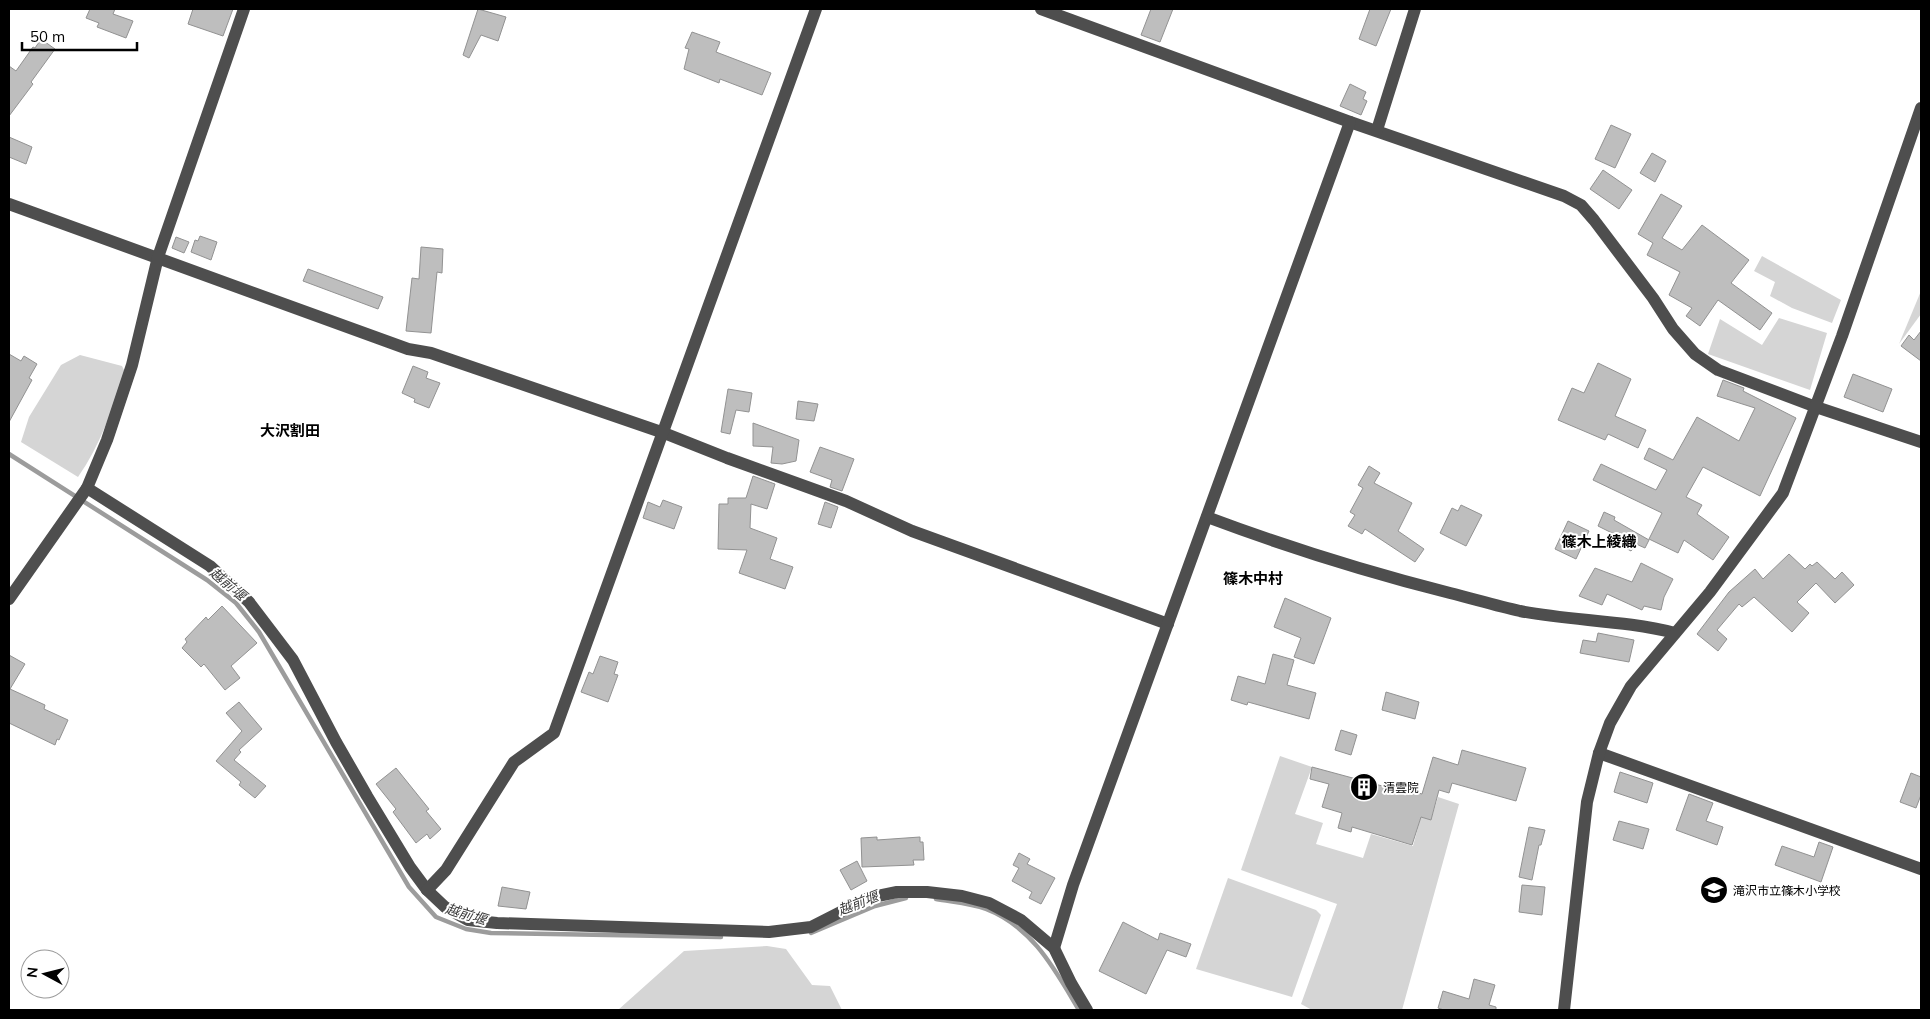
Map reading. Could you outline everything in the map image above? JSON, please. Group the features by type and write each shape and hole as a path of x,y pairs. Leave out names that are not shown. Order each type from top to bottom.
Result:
{"street":[{"path":"9,599 82,496 107,440 132,365 158,257 244,9"},
{"path":"427,890 446,870 514,762 554,733 816,9"},
{"path":"1041,9 1350,122 1564,196 1581,205 1616,247 1674,329 1695,354 1718,370 1816,407 1921,442"},
{"path":"1376,130 1415,9"},
{"path":"1564,1010 1588,802 1599,753 1610,723 1631,686 1710,592 1783,492 1816,407 1921,108"},
{"path":"1054,948 1074,885 1350,122"},
{"path":"9,204 408,349 431,353 664,433 846,501 912,531 1168,624"},
{"path":"82,496 210,566 249,602 294,660 336,742 410,867 427,890 445,907 468,920 497,924 769,932 811,927 868,898 898,892 927,892 962,896 989,903 1021,920 1054,948 1087,1010"},
{"path":"1207,517 1287,547 1404,582 1519,611 1576,619 1644,625 1675,633"},
{"path":"1599,753 1921,869"}],"shaded area":[{"path":"1762,256 1841,300 1832,323 1792,308 1770,296 1775,282 1754,271"},
{"path":"1921,291 1921,314 1899,344"},
{"path":"1779,318 1827,333 1810,390 1708,354 1720,319 1762,345"},
{"path":"80,355 122,366 125,372 99,439 78,477 21,442 29,417 61,365"},
{"path":"1280,756 1312,767 1295,814 1323,823 1316,844 1363,858 1371,834 1413,846 1421,817 1431,820 1438,797 1459,804 1402,1010 1312,1010 1301,1004 1337,904 1241,870"},
{"path":"1228,878 1316,910 1321,915 1292,997 1196,969"},
{"path":"767,946 786,949 812,985 830,986 842,1010 618,1010 684,951"}],"building":[{"path":"90,9 115,9 113,14 133,21 126,38 97,27 99,23 86,18"},
{"path":"193,9 233,9 223,36 188,24"},
{"path":"478,9 506,17 498,41 481,35 469,58 463,55"},
{"path":"1151,9 1173,9 1160,42 1141,35"},
{"path":"1370,9 1391,9 1376,46 1359,39"},
{"path":"692,32 720,42 716,52 771,73 762,95 720,79 719,83 684,69 689,49 685,48"},
{"path":"41,39 55,49 31,82 33,84 9,116 9,66 16,71"},
{"path":"1350,84 1366,92 1363,99 1367,101 1361,115 1340,106"},
{"path":"1611,125 1631,134 1615,168 1595,159"},
{"path":"9,137 32,147 26,164 9,157"},
{"path":"1652,153 1666,161 1655,182 1640,173"},
{"path":"1603,170 1632,190 1619,209 1590,189"},
{"path":"1661,194 1682,206 1662,238 1682,250 1702,225 1749,260 1731,283 1772,313 1760,330 1718,300 1700,326 1686,316 1692,308 1669,295 1680,272 1647,255 1653,243 1638,234"},
{"path":"200,236 217,242 211,260 191,252 195,240 198,241"},
{"path":"176,237 189,242 184,253 172,248"},
{"path":"421,247 443,249 442,273 437,272 431,333 406,331 412,278 419,279"},
{"path":"308,269 383,297 378,309 303,281"},
{"path":"1921,331 1921,361 1901,346 1909,335 1914,340"},
{"path":"9,354 21,361 24,356 37,364 29,378 32,380 9,422"},
{"path":"1598,363 1631,379 1615,416 1646,430 1638,448 1608,434 1605,440 1558,420 1572,388 1584,393"},
{"path":"413,366 428,372 426,378 440,383 429,408 414,402 415,399 402,393"},
{"path":"1853,374 1892,389 1883,412 1844,397"},
{"path":"1723,380 1744,388 1743,391 1796,418 1760,496 1703,467 1686,497 1702,505 1697,514 1729,537 1713,560 1684,540 1678,553 1649,539 1662,513 1593,480 1601,464 1656,490 1667,470 1644,459 1649,448 1673,460 1697,417 1739,441 1755,408 1717,396"},
{"path":"728,389 752,393 749,412 736,410 730,434 721,432"},
{"path":"798,401 818,404 814,421 796,419"},
{"path":"753,423 799,440 796,461 782,464 771,463 773,447 753,446"},
{"path":"820,447 854,459 842,491 830,487 832,480 810,472"},
{"path":"1369,466 1380,473 1374,483 1412,503 1398,531 1424,549 1415,562 1365,529 1362,534 1348,526 1355,515 1350,512 1363,488 1358,485"},
{"path":"753,476 775,484 767,509 751,504 750,528 777,538 770,559 793,567 785,589 739,573 747,550 718,549 719,504 728,504 728,498 746,498"},
{"path":"663,500 682,507 674,529 643,518 648,502 660,507"},
{"path":"825,502 838,507 831,528 818,524"},
{"path":"1461,505 1482,515 1466,546 1440,533 1452,508 1458,511"},
{"path":"1604,512 1615,517 1614,520 1649,540 1645,548 1636,544 1631,551 1611,540 1614,534 1598,526"},
{"path":"1568,521 1589,531 1576,559 1555,549"},
{"path":"1789,554 1805,569 1810,564 1812,566 1817,562 1835,579 1842,572 1854,585 1835,603 1816,583 1797,602 1809,613 1792,632 1754,597 1742,607 1739,604 1717,630 1727,639 1718,651 1697,634 1729,592 1755,569 1763,579"},
{"path":"1641,563 1673,579 1664,597 1661,610 1644,606 1642,610 1607,594 1602,605 1579,596 1595,568 1632,582"},
{"path":"1285,598 1331,618 1314,664 1294,657 1301,638 1274,627"},
{"path":"222,606 257,643 231,666 240,678 225,690 204,664 201,667 182,648 187,642 185,639 206,617 208,620"},
{"path":"1598,633 1634,640 1629,662 1580,653 1583,640 1596,642"},
{"path":"1273,654 1294,660 1287,685 1316,693 1309,719 1248,702 1247,705 1231,700 1238,676 1265,684"},
{"path":"9,655 25,664 10,689 45,705 44,709 68,720 55,745 9,723"},
{"path":"600,656 618,662 614,674 618,675 608,702 581,692 589,672 593,674"},
{"path":"1386,692 1419,702 1415,719 1382,710"},
{"path":"239,702 262,729 239,750 241,752 234,760 266,786 255,798 239,785 241,782 216,761 242,731 226,713"},
{"path":"1341,730 1357,735 1351,755 1335,750"},
{"name":"清雲院","path":"1462,750 1526,768 1516,801 1452,783 1449,793 1439,790 1431,820 1421,817 1412,845 1352,827 1351,832 1338,828 1342,813 1322,807 1329,784 1310,779 1312,767 1397,790 1398,787 1422,794 1433,757 1458,765"},
{"path":"396,768 429,809 426,811 441,829 430,839 427,834 416,843 393,812 396,809 376,784"},
{"path":"1620,772 1653,783 1647,803 1614,792"},
{"path":"1911,773 1921,777 1921,795 1916,808 1900,802"},
{"path":"1689,794 1713,803 1706,821 1723,827 1717,845 1676,830"},
{"path":"1619,821 1649,829 1643,849 1613,840"},
{"path":"1529,827 1545,830 1541,845 1539,845 1532,880 1519,877"},
{"path":"877,837 877,840 920,837 920,842 923,842 924,860 913,860 914,865 862,867 861,838"},
{"path":"1819,842 1833,847 1821,882 1775,865 1782,846 1814,857"},
{"path":"1019,853 1030,859 1027,864 1055,878 1041,904 1029,898 1032,892 1012,881 1019,868 1013,865"},
{"path":"857,861 867,881 851,890 840,870"},
{"path":"1522,885 1545,887 1542,915 1519,912"},
{"path":"502,887 530,892 526,909 498,906"},
{"path":"1123,922 1158,940 1160,933 1191,944 1186,957 1167,950 1146,994 1099,971"},
{"path":"1474,979 1495,985 1489,1005 1496,1007 1496,1010 1444,1010 1438,1008 1443,991 1469,999"}],"waterway":[{"name":"越前堰","path":"9,454 207,580 236,603 259,632 409,887 436,917 466,929 491,933 721,937"},
{"name":"越前堰","path":"811,933 875,906 906,898"},
{"name":"越前堰","path":"936,899 986,909 1003,917 1017,927 1041,951 1079,1010"}],"place":[{"name":"清雲院","path":"1364,787"},
{"name":"滝沢市立篠木小学校","path":"1714,890"}],"district":[{"name":"大沢割田","path":"290,430"},
{"name":"篠木上綾織","path":"1599,541"},
{"name":"篠木中村","path":"1253,578"}]}
